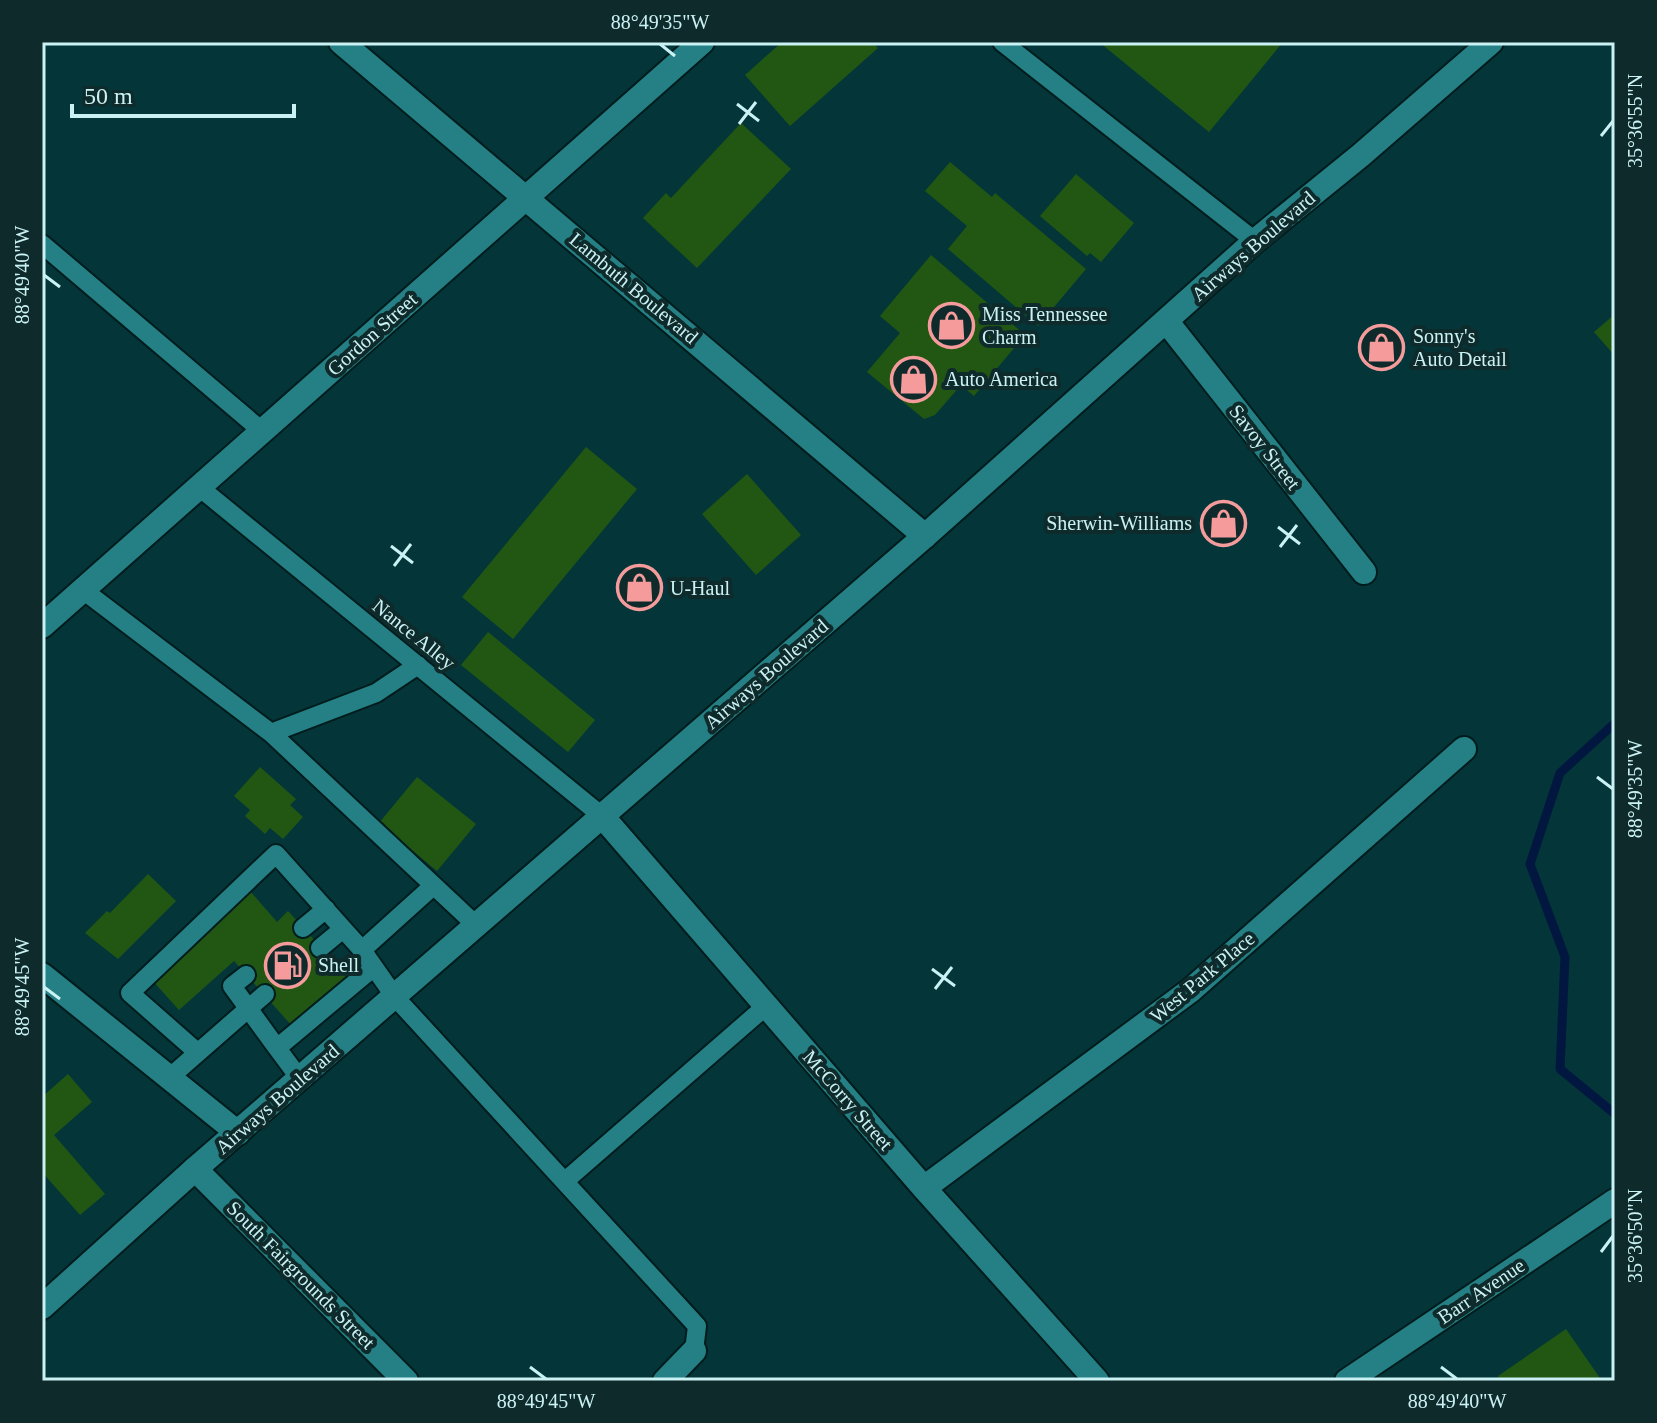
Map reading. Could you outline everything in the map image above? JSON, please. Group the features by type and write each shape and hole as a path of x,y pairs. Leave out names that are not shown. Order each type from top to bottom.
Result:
{"street":[{"name":"Lambuth Boulevard","path":"341,42 925,536"},
{"name":"Gordon Street","path":"42,626 702,42"},
{"name":"Airways Boulevard","path":"47,1297 925,536 1255,241 1361,155 1491,42"},
{"name":"Savoy Street","path":"1167,322 1364,572"},
{"name":"West Park Place","path":"924,1188 1191,990 1464,749"},
{"name":"McCorry Street","path":"602,816 924,1188 1097,1381"},
{"path":"42,975 238,1133"},
{"name":"South Fairgrounds Street","path":"195,1169 406,1381"},
{"name":"Barr Avenue","path":"1347,1381 1615,1201"},
{"path":"665,1381 694,1351"}],"lane":[{"path":"1002,42 1255,241"},
{"path":"42,244 262,431"},
{"name":"Nance Alley","path":"199,487 602,816"},
{"path":"83,590 271,733 477,926"},
{"path":"271,733 376,693 418,665"},
{"path":"196,1051 130,993 276,854 362,950 395,997 697,1326 694,1351"},
{"path":"362,950 433,886"},
{"path":"303,928 326,909"},
{"path":"320,948 343,929"},
{"path":"277,1048 374,967"},
{"path":"246,975 232,986 300,1079"},
{"path":"169,1078 196,1051 265,994"},
{"path":"565,1181 766,1006"}],"building":[{"path":"782,42 872,42 878,48 790,126 745,75"},
{"path":"1099,42 1283,42 1209,132"},
{"path":"741,123 791,169 697,268 643,218 666,193 671,198"},
{"path":"950,162 992,197 995,193 1086,269 1038,326 948,249 967,226 925,191"},
{"path":"1076,174 1134,223 1101,262 1090,253 1087,256 1040,216"},
{"name":"Miss Tennessee Charm","path":"931,255 1025,335 974,396 961,385 935,415 924,419 867,372 900,333 880,316"},
{"path":"1615,314 1615,356 1594,332"},
{"path":"586,447 637,489 513,639 462,597"},
{"path":"747,474 801,535 756,575 702,514"},
{"path":"488,632 595,720 568,752 461,665"},
{"path":"260,767 296,799 290,805 303,817 283,839 270,828 265,834 245,816 250,810 234,796"},
{"path":"417,777 476,824 437,871 379,823"},
{"path":"148,874 176,901 118,959 85,933 107,911 110,913"},
{"path":"250,891 277,922 288,911 347,976 292,1026 234,961 179,1010 152,980"},
{"path":"68,1074 92,1102 54,1135 105,1194 80,1215 42,1172 42,1097"},
{"path":"1566,1329 1602,1381 1501,1381 1498,1376"}],"waterway":[{"path":"1615,723 1560,773 1530,864 1565,957 1560,1069 1615,1114"}],"place":[{"name":"Miss Tennessee Charm","path":"951,325"},
{"name":"Sonny's Auto Detail","path":"1382,348"},
{"name":"Auto America","path":"914,379"},
{"name":"Sherwin-Williams","path":"1223,523"},
{"name":"U-Haul","path":"639,588"},
{"name":"Shell","path":"287,965"}]}
